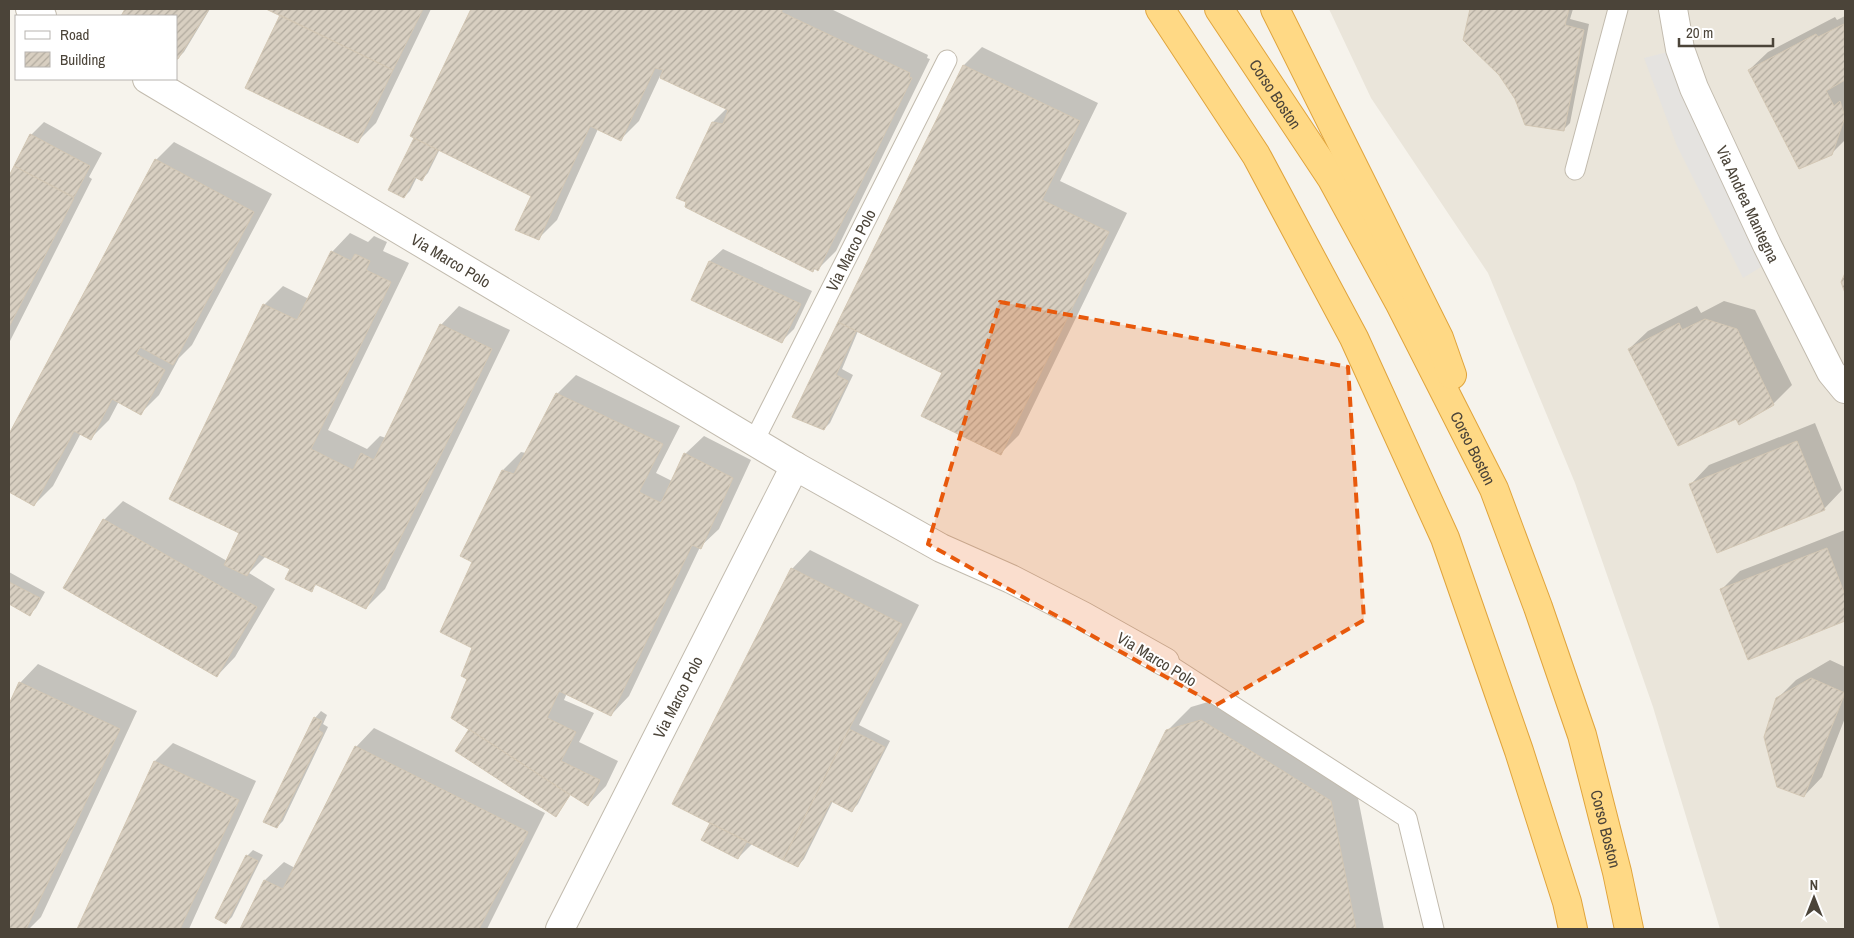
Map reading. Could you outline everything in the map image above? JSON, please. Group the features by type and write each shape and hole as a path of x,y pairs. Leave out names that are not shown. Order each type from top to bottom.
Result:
{"highway":[{"path":"1160,9 1256,155 1354,338 1445,538 1519,751 1573,929"},
{"name":"Corso Boston","path":"1219,9 1332,179 1399,302 1494,490 1538,607 1582,735 1617,872 1629,929"},
{"path":"1275,9 1439,338 1494,490"}],"street":[{"name":"Via Andrea Mantegna","path":"1672,9 1680,50 1694,88 1767,245 1831,372 1845,389"},
{"name":"Via Marco Polo","path":"149,80 795,466 941,548 1043,595 1165,662"},
{"name":"Via Marco Polo","path":"560,929 795,466"}],"lane":[{"path":"1575,170 1618,9"},
{"name":"Via Marco Polo","path":"754,441 947,60"},
{"name":"Via Marco Polo","path":"1165,662 1407,818 1434,929"}],"highlighted area":[{"path":"1000,302 1348,367 1364,620 1216,705 928,544"}],"shaded area":[{"path":"1329,9 1845,9 1845,929 1720,929 1653,707 1575,483 1488,273 1371,98"},
{"path":"1680,49 1774,259 1743,278 1677,146 1644,58"}],"building":[{"path":"125,9 209,9 178,59 178,15 122,15"},
{"path":"266,9 423,9 393,70"},
{"path":"471,9 783,9 781,12 910,73 909,77 912,78 818,271 814,268 813,272 685,207 686,202 676,198 712,122 723,124 728,110 660,78 663,70 655,68 621,141 590,126 539,240 515,230 531,196 410,136"},
{"path":"1470,9 1569,9 1565,25 1584,30 1564,131 1525,125 1515,99 1499,75 1463,40"},
{"path":"280,15 393,70 358,143 245,88"},
{"path":"1844,24 1845,80 1826,91 1834,106 1840,101 1845,117 1832,155 1799,169 1748,70 1816,34 1818,37"},
{"path":"963,65 1080,121 1042,200 1109,232 1001,455 921,416 942,373 838,322"},
{"path":"30,134 90,166 74,197 14,166"},
{"path":"414,138 438,150 422,181 415,177 404,198 388,190"},
{"path":"155,159 254,212 173,365 140,347 136,354 165,370 141,415 112,399 91,440 74,431 34,506 9,492 9,434"},
{"path":"14,166 74,198 9,327 9,176"},
{"path":"331,251 351,261 355,254 370,261 366,270 391,282 311,449 353,470 361,453 374,460 440,324 492,349 366,609 315,584 312,592 285,579 290,569 259,554 247,576 224,565 239,533 169,499 263,304 297,320"},
{"path":"709,261 801,304 782,343 691,300"},
{"path":"1845,273 1845,293 1841,282"},
{"path":"1705,319 1737,329 1774,405 1739,425 1736,419 1678,446 1628,349 1679,323 1682,330"},
{"path":"838,322 856,331 836,375 848,381 824,430 792,417"},
{"path":"556,393 663,444 639,492 661,503 684,453 733,478 701,549 692,545 611,716 559,691 547,718 576,732 561,761 600,780 588,806 451,718 467,679 461,676 472,648 440,632 472,562 460,556 502,470 514,474"},
{"path":"1797,441 1825,510 1717,553 1689,484"},
{"path":"103,519 257,607 217,677 63,588"},
{"path":"1827,548 1845,595 1845,621 1748,660 1720,589"},
{"path":"791,568 902,624 783,860 672,804"},
{"path":"9,582 40,598 30,616 9,604"},
{"path":"1811,678 1845,693 1804,797 1777,787 1764,737 1776,698"},
{"path":"19,682 120,729 26,929 9,929 9,704"},
{"path":"314,717 322,721 318,730 323,733 277,828 263,822"},
{"path":"1201,720 1331,801 1356,929 1068,929 1166,730"},
{"path":"469,729 570,795 556,817 455,751"},
{"path":"849,729 885,747 852,812 831,801 798,867 783,860"},
{"path":"355,746 528,832 479,929 240,929 264,880 283,889"},
{"path":"154,761 239,800 180,929 77,929"},
{"path":"710,823 747,841 738,859 701,840"},
{"path":"246,855 258,861 226,924 215,918"}]}
